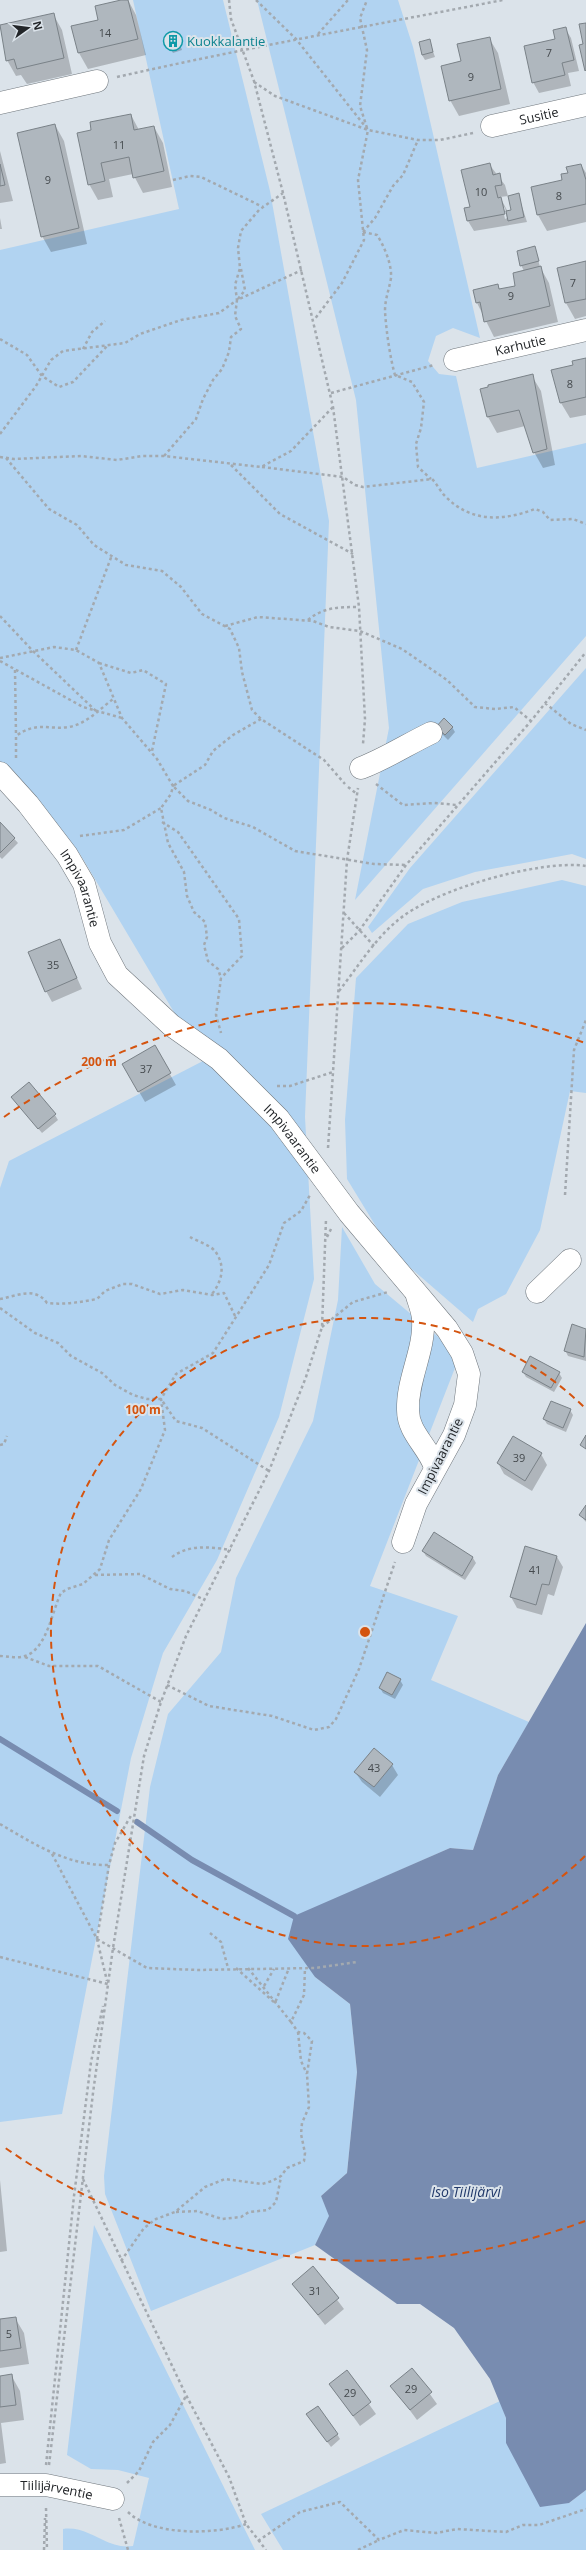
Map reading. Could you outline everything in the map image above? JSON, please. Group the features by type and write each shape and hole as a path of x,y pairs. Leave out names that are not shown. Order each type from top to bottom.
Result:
{"street":[{"path":"0,103 97,81"},
{"name":"Susitie","path":"492,126 586,105"},
{"name":"Karhutie","path":"455,360 586,330"},
{"path":"367,775 377,762 397,749 431,733"},
{"name":"Impivaarantie","path":"5,778 50,832 67,855 84,884 100,942 117,975 171,1026 219,1059 249,1086 279,1119 326,1182 450,1335 462,1352 468,1374 462,1413 454,1435 434,1467 416,1504 403,1542"},
{"path":"536,1292 570,1260"},
{"path":"413,1289 424,1319 422,1335 410,1381 408,1411 413,1433 432,1458 434,1467"},
{"name":"Tiilijärventie","path":"0,2485 46,2485 113,2499"}],"path":[{"path":"229,0 230,19 243,48 254,82 283,193 331,393 354,554 360,631"},
{"path":"256,0 296,40 368,130"},
{"path":"318,35 348,0"},
{"path":"314,320 342,283 364,240 358,180 368,130 360,106 366,50 360,18 367,0"},
{"path":"97,81 243,48 296,40 362,25 452,11 503,0"},
{"path":"254,82 275,96 368,130 418,140 458,138 492,126"},
{"path":"363,232 375,218 393,186 403,175 418,140"},
{"path":"173,180 190,176 201,177 263,207"},
{"path":"237,300 245,290 240,268 238,248 241,232 263,207 283,193"},
{"path":"363,232 376,235 389,262 391,278 386,295 385,312 391,360 396,375 412,382 424,402 421,428 416,444 418,467 432,479 446,497 474,516 490,519 506,515 518,516 535,509 543,512 550,520 573,519 586,524"},
{"path":"164,456 196,419 203,399 213,380 222,369 229,352 231,337 241,329 235,316 237,300 235,285 240,268"},
{"path":"0,434 42,376 51,360 63,351 125,343 140,334 181,320 219,313 237,300 302,270"},
{"path":"82,349 92,332 105,321"},
{"path":"0,339 27,355 42,376 59,387 73,382 108,345"},
{"path":"331,393 455,360"},
{"path":"262,467 291,451 333,406"},
{"path":"0,457 81,456 117,460 142,456 164,456 343,477 355,486 363,487 432,479"},
{"path":"6,458 49,509 64,516 77,525 94,545 126,565 162,571 181,587 202,614 230,629 240,648 242,672 252,710 261,719 324,760 344,784 357,794"},
{"path":"231,464 280,514 354,554"},
{"path":"76,650 112,555"},
{"path":"307,621 315,614 334,607 359,607"},
{"path":"0,616 32,650 97,712"},
{"path":"224,626 258,617 307,621 329,627 360,631 402,649 447,680 476,707 495,710 514,707 531,722"},
{"path":"0,660 32,650 54,647 76,650 99,663 132,673 143,670 166,684 152,752"},
{"path":"342,948 359,931 406,865 531,722 586,652"},
{"path":"0,660 83,708 122,718"},
{"path":"99,663 122,718 152,752 173,786 188,801 211,810 224,818 253,827 295,851 374,864 406,865"},
{"path":"5,778 18,747 16,736 16,670"},
{"path":"16,736 41,725 70,727 82,723 113,698"},
{"path":"545,704 571,724 586,730"},
{"path":"50,832 83,836 124,830 161,808 171,794 173,786 204,765 213,751 233,735 261,719"},
{"path":"367,775 403,804 434,803 457,805"},
{"path":"161,808 162,822 168,843 184,872 187,896 194,912 205,922 207,937 204,945 208,961 218,969 221,978 216,1015 221,1035 219,1059"},
{"path":"162,822 178,832 239,919 242,956 221,978"},
{"path":"339,991 374,946 397,920 434,899 462,887 541,868 572,864 586,866"},
{"path":"46,2485 108,1984 133,1813 144,1756 161,1702 186,1636 231,1550 269,1471 306,1377 322,1327 325,1281 326,1182 344,913 374,946"},
{"path":"565,1195 574,1050 586,1020"},
{"path":"249,1086 290,1086 333,1072"},
{"path":"24,1657 34,1652 42,1643 61,1593 67,1588 83,1584 100,1569 109,1540 148,1474 165,1430 161,1399 176,1374 213,1353 269,1265 284,1223 301,1211 308,1196 326,1182"},
{"path":"190,1237 214,1250 222,1265 221,1283 212,1295"},
{"path":"0,1299 29,1293 44,1298 47,1303 72,1304 80,1300 97,1299 105,1291 123,1284 132,1284 160,1294 183,1290 212,1295 224,1293 236,1319"},
{"path":"322,1327 353,1302 413,1289"},
{"path":"0,1308 35,1333 54,1341 71,1356 102,1373 133,1396 147,1400 161,1399"},
{"path":"161,1399 176,1420 202,1428 269,1471"},
{"path":"0,1445 4,1444 7,1436"},
{"path":"167,1685 209,1706 272,1716 314,1730 329,1727 336,1719 359,1668 403,1542"},
{"path":"172,1557 181,1551 196,1548 211,1547 231,1550"},
{"path":"94,1575 140,1574 170,1589 185,1591 205,1600"},
{"path":"0,1656 24,1657 49,1666 98,1666 161,1702"},
{"path":"97,1939 109,1865 115,1843 133,1813"},
{"path":"0,1824 52,1854 95,1865 109,1865"},
{"path":"45,2550 46,2448 74,2196 91,2062 108,1984 97,1939 52,1854"},
{"path":"210,1933 221,1942 228,1968"},
{"path":"97,1939 147,1968 192,1970 228,1968 275,1969 305,1968 357,1962"},
{"path":"0,1957 108,1984"},
{"path":"236,1968 275,2003"},
{"path":"248,1968 264,1986 275,2003 298,2032 301,2061 307,2074"},
{"path":"275,2003 289,1968"},
{"path":"291,2022 304,1995 305,1968"},
{"path":"264,1986 275,1969"},
{"path":"121,2261 144,2228 156,2219 175,2212 196,2211 222,2219 241,2217 253,2211 268,2210 276,2202 281,2176 287,2168 304,2161 305,2153 301,2134 302,2123 309,2107 307,2074 312,2041 304,2033 298,2032"},
{"path":"175,2212 205,2187 224,2179 262,2184 281,2176"},
{"path":"83,2179 186,2395 229,2477 246,2524 266,2550"},
{"path":"113,2499 139,2471 153,2442 170,2425 186,2395"},
{"path":"113,2499 138,2522 150,2526 200,2532 234,2528 246,2524"},
{"path":"113,2499 128,2550"},
{"path":"258,2541 300,2512 340,2502 379,2540"},
{"path":"358,2550 404,2530 436,2534 457,2529 506,2532 523,2525 539,2525 586,2508"}],"shaded area":[{"path":"133,0 223,0 270,191 329,521 305,1117 314,1279 279,1417 217,1560 163,1653 131,1758 62,2114 0,2122 0,1188 9,1161 203,1061 80,854 0,761 0,250 179,209"},
{"path":"257,0 398,0 413,47 480,338 453,328 436,336 428,361 439,374 456,376 477,468 586,443 586,636 355,900 389,728 356,400"},
{"path":"586,668 586,859 572,854 475,872 423,889 372,933 368,927 410,868"},
{"path":"562,880 586,886 586,1093 570,1091 540,1230 506,1294 478,1309 473,1322 391,1251 347,1179 345,1120 356,978 408,924 462,902"},
{"path":"342,1227 375,1284 460,1355 370,1586 458,1616 431,1680 529,1722 498,1775 473,1850 450,1848 294,1917 315,1977 350,2004 357,2072 347,2173 321,2196 330,2216 315,2245 151,2311 105,2194 104,2176 150,1787 168,1714 221,1652 236,1578 313,1421 338,1300"},
{"path":"94,2225 255,2550 63,2550 63,2529 81,2531 114,2544 133,2546 149,2478 118,2470 91,2469 67,2455"},
{"path":"500,2401 506,2418 506,2443 569,2503 586,2490 586,2550 283,2550 261,2514"}],"water":[{"name":"Iso Tiilijärvi","path":"586,1623 586,2490 569,2503 540,2507 506,2443 506,2418 490,2379 454,2328 420,2304 397,2304 315,2245 329,2216 321,2196 347,2173 357,2072 350,2004 315,1977 288,1939 294,1916 450,1848 473,1850 498,1775"}],"building":[{"path":"121,0 128,0 138,39 78,53 71,26 98,20 95,6"},
{"path":"54,13 64,58 17,69 14,59 6,61 0,25"},
{"path":"586,23 585,71 579,45 583,44 579,24"},
{"path":"566,27 574,60 562,63 565,75 532,83 524,46 555,39 553,30"},
{"name":"Kuokkalantie","path":"178,35 180,45 169,48 166,38"},
{"path":"490,37 501,89 449,101 441,66 461,61 457,44"},
{"path":"430,39 433,52 422,55 419,42"},
{"path":"131,114 134,130 154,126 164,171 133,178 129,157 101,163 105,181 88,185 77,133 91,130 90,122"},
{"path":"55,124 79,228 41,237 17,133"},
{"path":"490,163 493,175 500,173 502,185 495,186 498,198 501,197 505,214 467,221 464,208 470,207 461,170"},
{"path":"0,164 5,185 0,186"},
{"path":"581,164 586,180 586,204 537,215 531,187 562,180 561,174 568,173 566,167"},
{"path":"519,193 524,217 508,221 506,211 511,210 508,196"},
{"path":"535,246 539,261 520,266 517,251"},
{"path":"586,261 586,299 565,303 557,268"},
{"path":"541,266 550,306 484,322 480,302 476,303 473,290 498,284 499,289 515,286 513,273"},
{"path":"586,358 586,397 560,403 551,370 573,365 572,361"},
{"path":"533,374 547,449 533,453 519,410 487,417 480,389 488,387 488,385"},
{"path":"444,718 453,727 445,735 436,727"},
{"path":"0,822 15,838 0,853"},
{"path":"60,939 77,978 45,992 28,952"},
{"path":"155,1045 171,1073 138,1092 122,1064"},
{"path":"29,1082 56,1114 38,1129 11,1097"},
{"path":"572,1324 586,1329 584,1357 564,1351"},
{"path":"530,1356 560,1372 551,1388 522,1372"},
{"path":"551,1401 571,1409 563,1428 543,1419"},
{"path":"586,1435 586,1449 580,1445"},
{"path":"513,1436 542,1453 525,1481 497,1463"},
{"path":"586,1505 586,1520 579,1515"},
{"path":"434,1532 473,1557 462,1576 422,1551"},
{"path":"525,1546 557,1556 549,1585 542,1584 536,1605 510,1597"},
{"path":"387,1672 401,1679 392,1695 379,1688"},
{"path":"374,1748 393,1764 374,1787 354,1772"},
{"path":"313,2266 339,2298 318,2315 292,2284"},
{"path":"16,2317 21,2348 0,2351 0,2319"},
{"path":"412,2368 432,2392 410,2410 390,2386"},
{"path":"347,2370 371,2402 353,2416 329,2384"},
{"path":"12,2374 16,2405 0,2407 0,2376"},
{"path":"318,2406 338,2434 327,2442 306,2414"}],"waterway":[{"path":"0,1739 117,1811"},
{"path":"137,1822 192,1860 294,1916"}],"place":[{"name":"Kuokkalantie","path":"173,41"}]}
